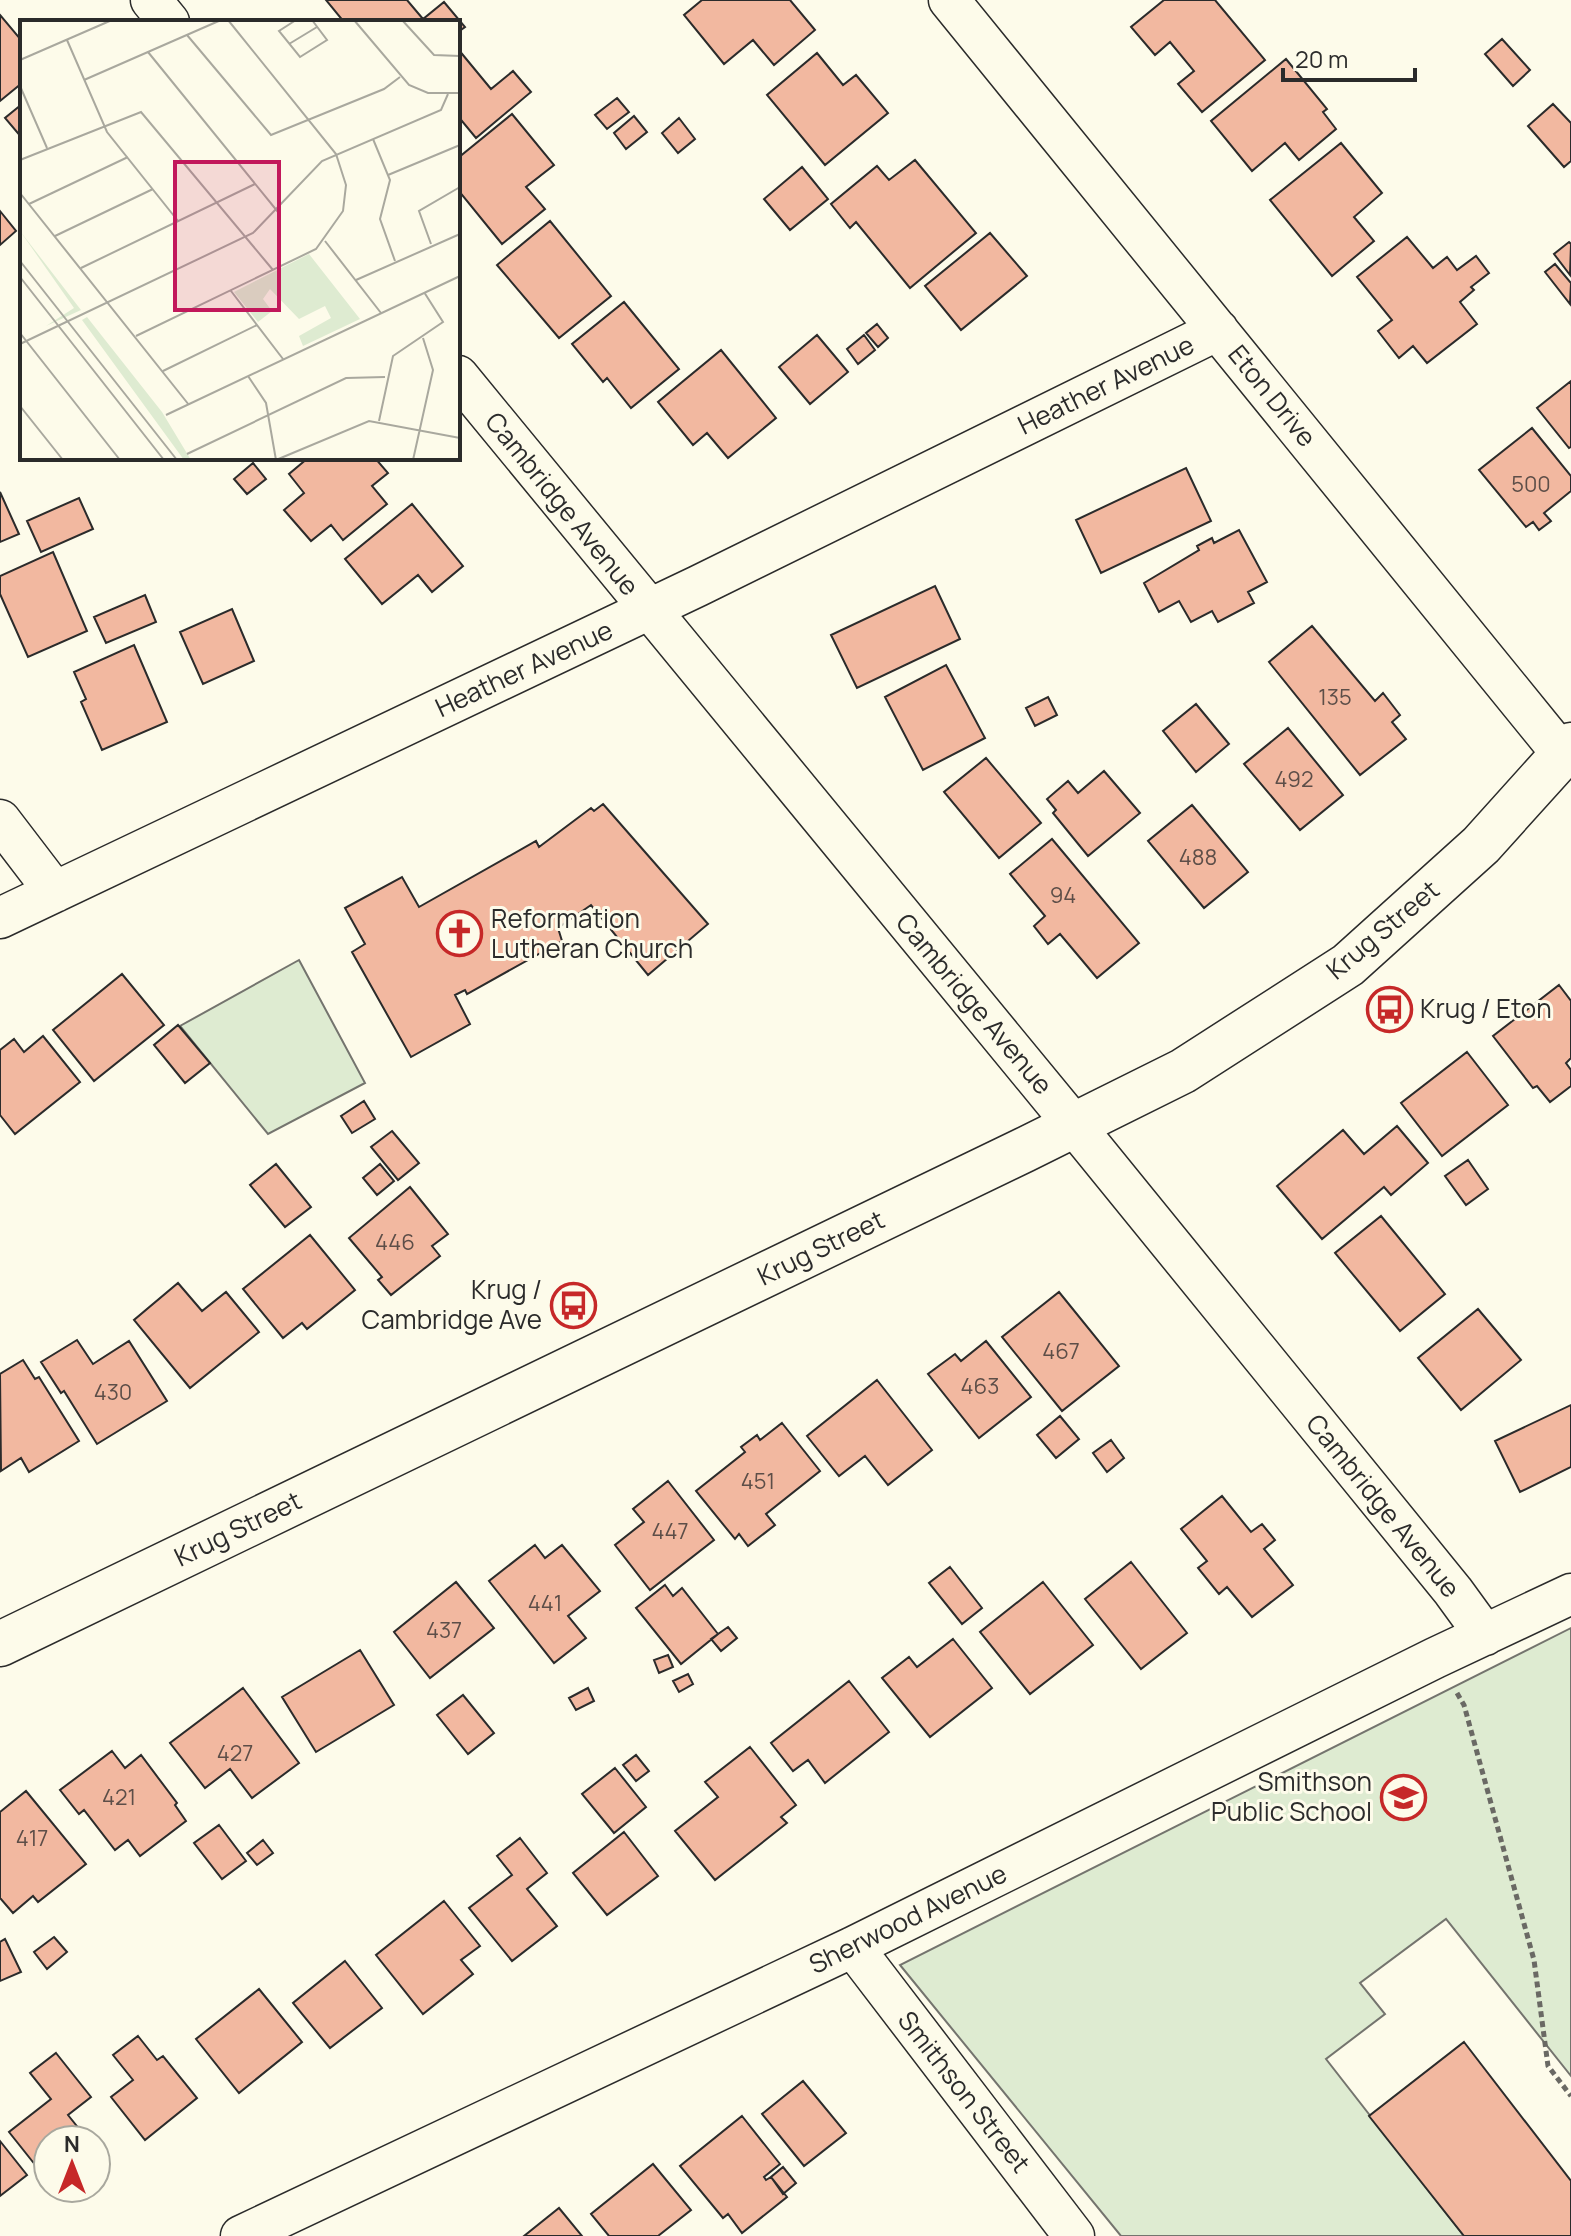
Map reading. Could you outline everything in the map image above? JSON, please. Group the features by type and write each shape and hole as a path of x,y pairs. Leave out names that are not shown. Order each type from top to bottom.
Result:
{"street":[{"path":"151,0 167,20"},
{"name":"Eton Drive","path":"949,0 1567,750"},
{"name":"Heather Avenue","path":"0,918 648,610 1218,330"},
{"name":"Cambridge Avenue","path":"460,378 1074,1125 1443,1578 1485,1635"},
{"name":"Krug Street","path":"0,1644 1183,1071 1348,965 1481,845 1567,750"},
{"path":"0,820 55,892"},
{"name":"Sherwood Avenue","path":"241,2236 853,1947 1571,1594"},
{"name":"Smithson Street","path":"853,1947 1074,2236"}],"path":[{"path":"1453,1684 1464,1705 1534,1960 1548,2066 1571,2096"}],"green space":[{"path":"299,960 365,1083 268,1134 180,1026"},
{"name":"Smithson Public School","path":"1571,1628 1571,2076 1446,1919 1360,1983 1385,2014 1326,2059 1464,2236 1121,2236 900,1965"}],"building":[{"path":"326,0 407,0 423,19 444,2 459,20 342,20"},
{"path":"702,0 790,0 815,30 774,65 753,40 724,64 684,15"},
{"path":"1164,0 1215,0 1265,60 1202,112 1178,84 1194,71 1170,42 1155,55 1131,27"},
{"path":"0,15 20,39 20,85 0,101"},
{"path":"1502,39 1530,70 1513,86 1485,54"},
{"path":"460,51 491,89 513,71 531,92 476,138 462,121 460,123"},
{"path":"817,53 843,85 856,75 888,113 825,165 767,95"},
{"path":"1286,59 1327,109 1323,112 1336,129 1299,160 1285,143 1252,171 1211,121"},
{"path":"617,98 629,112 607,129 595,115"},
{"path":"1553,104 1571,123 1571,161 1564,167 1528,126"},
{"path":"20,106 20,136 5,118"},
{"path":"512,114 554,165 526,187 545,209 502,244 460,192 460,156"},
{"path":"634,116 647,132 626,149 614,133"},
{"path":"679,118 695,139 678,153 662,133"},
{"path":"1341,143 1382,193 1354,217 1374,241 1332,276 1270,200"},
{"path":"915,160 976,233 910,288 856,222 850,228 831,204 877,166 889,180"},
{"path":"802,167 828,199 790,230 764,199"},
{"path":"0,211 16,231 0,245"},
{"path":"550,221 611,296 559,338 497,265"},
{"path":"990,233 1027,276 961,330 925,286"},
{"path":"1407,237 1433,268 1447,257 1457,270 1476,256 1489,273 1471,287 1474,290 1460,302 1477,324 1427,363 1413,346 1399,358 1378,331 1392,320 1357,277"},
{"path":"1569,242 1571,244 1570,275 1554,254"},
{"path":"1555,264 1571,283 1570,304 1545,272"},
{"path":"624,302 679,369 631,408 607,378 603,382 572,344"},
{"path":"877,324 888,338 878,347 866,333"},
{"path":"817,335 848,372 810,404 779,367"},
{"path":"864,335 875,350 858,364 847,349"},
{"path":"721,350 776,418 728,458 707,433 693,445 658,402"},
{"path":"1571,381 1571,447 1569,448 1537,408"},
{"path":"1532,428 1571,476 1571,491 1544,513 1551,521 1539,530 1533,522 1526,527 1479,470"},
{"path":"306,460 377,460 388,473 372,486 387,504 343,540 331,525 311,541 284,510 304,493 289,474"},
{"path":"253,463 266,479 247,494 234,479"},
{"path":"1186,468 1211,521 1101,573 1076,520"},
{"path":"0,492 19,534 0,542"},
{"path":"79,498 93,529 41,552 27,521"},
{"path":"412,504 463,566 432,592 418,575 382,604 345,559"},
{"path":"1239,530 1267,582 1248,592 1254,603 1218,622 1212,611 1191,622 1179,601 1159,612 1144,583 1199,550 1197,546 1212,538 1214,543"},
{"path":"53,552 87,631 28,657 0,594 0,576"},
{"path":"935,586 960,639 857,688 831,635"},
{"path":"145,595 156,622 106,643 94,617"},
{"path":"232,609 254,661 203,684 180,632"},
{"path":"1312,626 1375,701 1383,693 1400,715 1392,722 1406,739 1360,775 1269,662"},
{"path":"134,645 167,722 102,750 81,702 86,699 74,672"},
{"path":"946,665 985,738 923,770 885,697"},
{"path":"1048,697 1057,715 1035,726 1026,708"},
{"path":"1196,704 1229,744 1196,772 1163,731"},
{"path":"1288,728 1343,795 1300,830 1244,764"},
{"path":"986,758 1041,823 999,858 944,792"},
{"path":"1104,771 1140,813 1088,856 1053,813 1056,810 1047,799 1068,781 1078,793"},
{"name":"Reformation Lutheran Church","path":"603,804 708,924 648,975 591,905 558,928 562,941 467,994 465,990 455,995 470,1024 411,1057 352,952 365,944 345,908 402,877 419,907 536,841 539,847 591,808 594,811"},
{"path":"1192,805 1248,872 1204,908 1148,841"},
{"path":"1052,839 1139,943 1097,978 1060,934 1048,944 1034,926 1045,916 1010,874"},
{"path":"122,974 164,1025 94,1081 53,1030"},
{"path":"1559,985 1571,1001 1571,1058 1566,1063 1571,1070 1571,1086 1550,1102 1537,1086 1533,1088 1493,1036"},
{"path":"178,1025 210,1063 185,1083 154,1045"},
{"path":"43,1036 80,1082 15,1134 0,1115 0,1050 14,1039 24,1052"},
{"path":"1467,1052 1508,1105 1442,1156 1401,1103"},
{"path":"364,1101 375,1119 352,1133 341,1116"},
{"path":"1397,1126 1428,1163 1391,1195 1384,1187 1322,1239 1277,1186 1343,1130 1364,1154"},
{"path":"392,1131 419,1163 398,1180 371,1147"},
{"path":"1468,1160 1488,1189 1466,1205 1445,1176"},
{"path":"276,1164 311,1207 285,1227 250,1185"},
{"path":"380,1164 394,1181 377,1195 363,1178"},
{"path":"410,1187 448,1234 432,1246 440,1256 391,1295 378,1280 382,1277 349,1238"},
{"path":"1381,1216 1445,1294 1400,1331 1335,1253"},
{"path":"310,1235 355,1290 307,1329 302,1323 283,1338 243,1289"},
{"path":"178,1283 202,1311 226,1292 259,1332 190,1388 134,1320"},
{"path":"1059,1292 1119,1366 1062,1411 1002,1337"},
{"path":"1478,1309 1521,1360 1461,1410 1418,1358"},
{"path":"77,1340 93,1364 129,1341 167,1401 97,1444 64,1391 61,1393 41,1362"},
{"path":"986,1341 1031,1397 979,1438 928,1374 955,1354 961,1361"},
{"path":"23,1360 35,1379 39,1377 79,1441 29,1472 21,1458 1,1471 0,1374"},
{"path":"877,1380 932,1450 888,1485 865,1456 839,1476 807,1436"},
{"path":"1571,1405 1571,1467 1520,1492 1495,1441"},
{"path":"1060,1416 1079,1439 1056,1458 1037,1435"},
{"path":"782,1423 820,1471 766,1514 775,1525 748,1546 739,1534 735,1539 696,1491 745,1452 741,1447 757,1435 760,1440"},
{"path":"1111,1440 1124,1458 1107,1472 1093,1453"},
{"path":"668,1481 714,1540 650,1590 615,1545 644,1522 633,1509"},
{"path":"1222,1496 1251,1532 1262,1524 1275,1540 1264,1549 1293,1585 1252,1617 1227,1587 1219,1594 1198,1568 1207,1561 1181,1529"},
{"path":"535,1545 545,1558 562,1545 600,1591 568,1616 586,1638 554,1663 489,1581"},
{"path":"1131,1562 1187,1633 1141,1669 1085,1599"},
{"path":"950,1567 982,1608 962,1624 929,1583"},
{"path":"456,1582 494,1628 430,1678 394,1632"},
{"path":"1043,1582 1093,1645 1030,1694 980,1632"},
{"path":"665,1585 673,1596 682,1588 718,1634 681,1664 636,1608"},
{"path":"728,1627 737,1638 721,1651 711,1639"},
{"path":"953,1639 992,1688 930,1737 882,1678 909,1657 917,1667"},
{"path":"360,1650 394,1705 316,1752 282,1697"},
{"path":"668,1655 673,1667 659,1673 654,1660"},
{"path":"688,1674 693,1684 679,1692 673,1681"},
{"path":"849,1681 889,1732 825,1783 808,1760 793,1771 771,1743"},
{"path":"243,1688 299,1763 252,1798 230,1769 205,1788 170,1743"},
{"path":"588,1688 594,1701 576,1710 569,1698"},
{"path":"463,1695 494,1733 468,1754 437,1715"},
{"path":"750,1747 796,1805 781,1817 787,1823 715,1880 675,1831 718,1797 705,1782"},
{"path":"112,1751 125,1768 141,1755 177,1803 175,1805 186,1821 140,1856 128,1840 115,1850 84,1810 79,1814 60,1790"},
{"path":"636,1755 649,1771 636,1781 623,1765"},
{"path":"615,1768 646,1807 614,1833 582,1794"},
{"path":"26,1791 86,1864 38,1902 33,1896 13,1913 0,1898 0,1812"},
{"path":"219,1825 246,1861 222,1879 194,1843"},
{"path":"624,1832 658,1876 607,1915 573,1873"},
{"path":"520,1838 547,1873 527,1889 557,1926 512,1961 469,1908 512,1875 497,1856"},
{"path":"263,1840 273,1853 257,1865 247,1853"},
{"path":"444,1901 480,1946 461,1960 473,1974 423,2014 376,1955"},
{"path":"54,1937 67,1952 47,1969 34,1952"},
{"path":"5,1939 21,1972 0,1981 0,1942"},
{"path":"345,1961 382,2008 330,2048 293,2003"},
{"path":"259,1989 302,2042 239,2093 196,2039"},
{"path":"138,2036 157,2060 163,2056 197,2098 145,2140 111,2097 133,2080 113,2055"},
{"path":"1464,2042 1571,2181 1571,2236 1464,2236 1369,2116"},
{"path":"56,2053 91,2097 68,2115 75,2124 32,2124 32,2161 9,2132 51,2099 30,2073"},
{"path":"803,2081 846,2133 804,2166 762,2114"},
{"path":"742,2116 780,2164 764,2177 766,2180 771,2177 787,2197 742,2233 728,2214 723,2218 680,2166"},
{"path":"0,2141 27,2175 0,2196"},
{"path":"653,2164 691,2210 658,2236 609,2236 591,2214"},
{"path":"783,2167 796,2183 783,2194 771,2177"},
{"path":"559,2208 582,2236 524,2236"}],"place":[{"name":"Reformation Lutheran Church","path":"460,934"},
{"name":"Krug / Eton","path":"1389,1009"},
{"name":"Krug / Cambridge Ave","path":"573,1305"},
{"name":"Smithson Public School","path":"1403,1797"}]}
